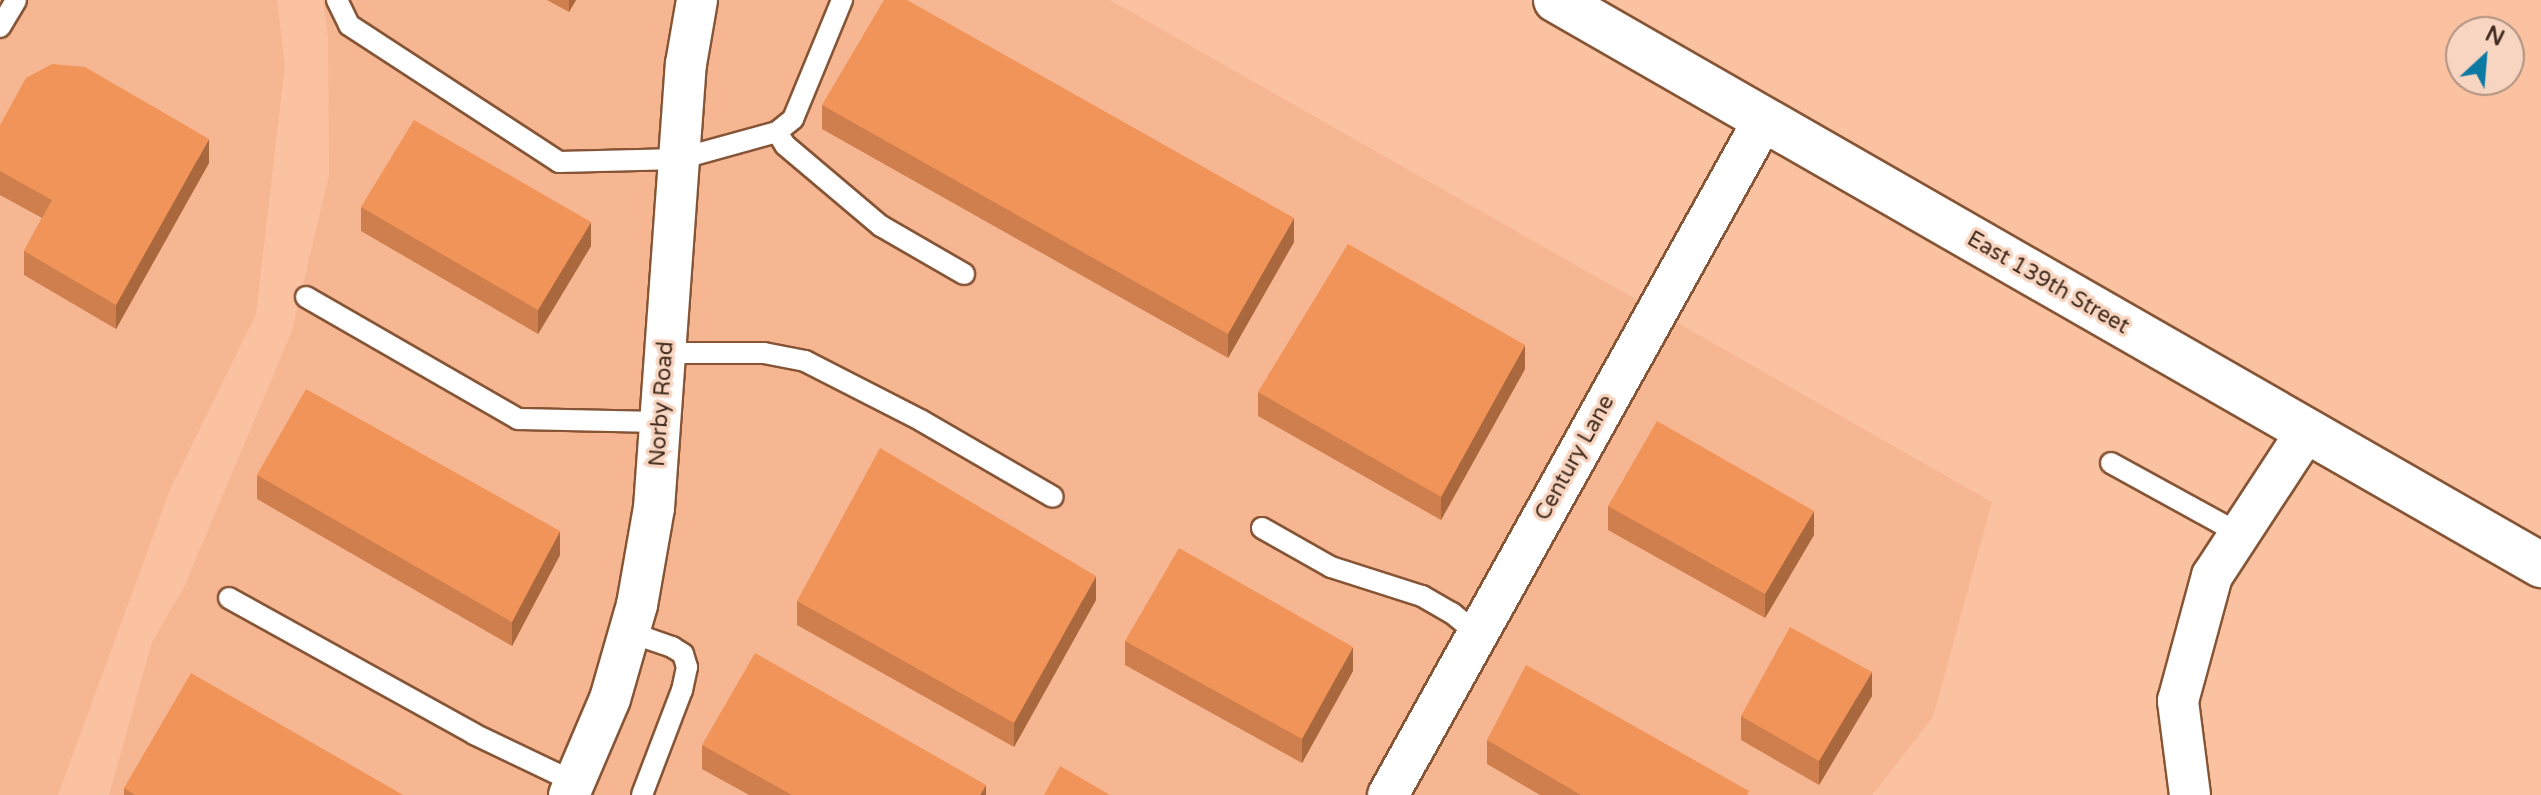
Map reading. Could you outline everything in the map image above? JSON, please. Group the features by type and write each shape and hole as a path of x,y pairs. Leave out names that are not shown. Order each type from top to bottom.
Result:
{"street":[{"name":"Norby Road","path":"572,788 610,699 637,605 654,508 686,64 697,0"},
{"name":"East 139th Street","path":"1556,0 2541,565"},
{"name":"Century Lane","path":"1388,795 1763,121"},
{"path":"2190,795 2178,701 2212,576 2307,431"}],"lane":[{"path":"0,27 16,0"},
{"path":"337,0 349,25 559,162 679,159 777,132 793,119 805,95 842,0"},
{"path":"777,132 785,145 881,226 964,274"},
{"path":"306,297 518,419 660,422"},
{"path":"665,353 764,353 805,361 922,421 1053,497"},
{"path":"2111,463 2240,534"},
{"path":"1262,528 1331,567 1422,596 1452,613 1477,634"},
{"path":"229,598 572,788"},
{"path":"627,639 646,638 672,647 683,654 687,667 682,690 642,795"}],"shaded area":[{"path":"0,0 277,0 285,65 256,314 170,490 58,795 0,795"},
{"path":"323,0 1110,0 1992,502 1933,717 1872,795 109,795 152,642 184,587 292,331 329,175 328,38"}],"building":[{"path":"884,0 907,0 1294,218 1228,334 822,105"},
{"path":"52,64 85,67 209,139 116,305 24,251 52,200 0,171 0,125 26,78"},
{"path":"414,120 591,222 538,310 361,207"},
{"path":"1348,244 1525,345 1441,497 1258,392"},
{"path":"306,389 560,531 512,622 257,475"},
{"path":"1657,421 1814,511 1765,594 1608,506"},
{"path":"880,448 1096,576 1014,723 797,601"},
{"path":"1179,548 1353,647 1302,739 1125,641"},
{"path":"1790,627 1872,672 1819,761 1741,716"},
{"path":"755,653 986,785 980,795 792,795 702,745"},
{"path":"1526,665 1749,791 1747,795 1581,795 1487,740"},
{"path":"191,673 403,795 135,795 124,788"},
{"path":"1060,766 1110,795 1044,795"}]}
